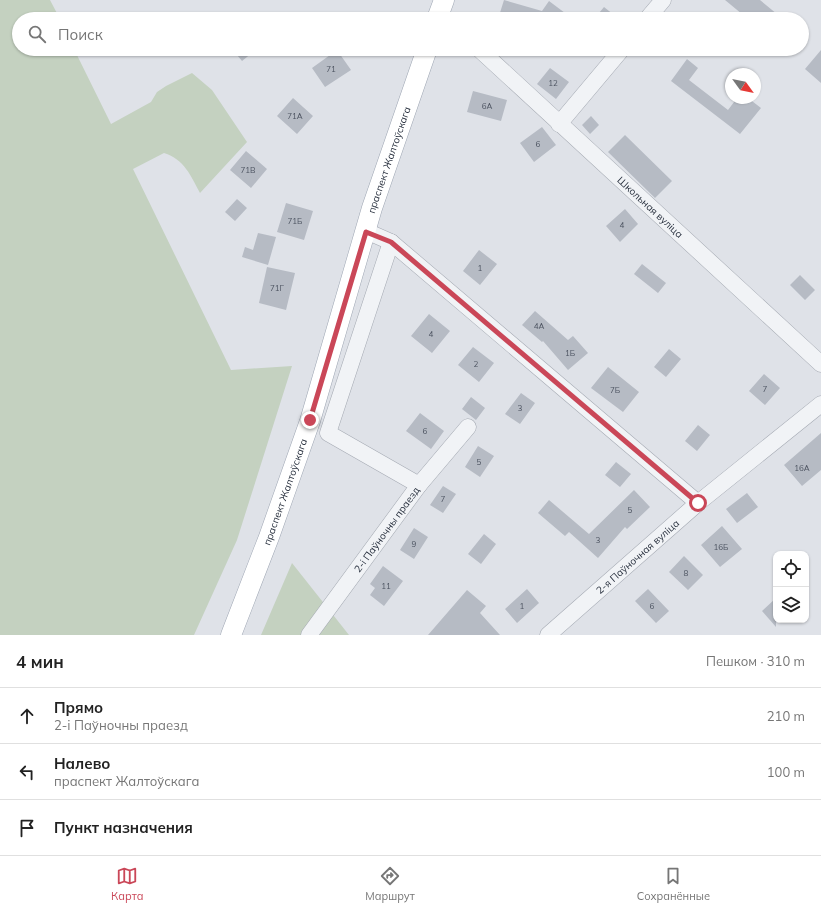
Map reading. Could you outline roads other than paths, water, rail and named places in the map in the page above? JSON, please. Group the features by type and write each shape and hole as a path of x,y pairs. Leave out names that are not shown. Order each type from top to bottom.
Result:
{"main road":[{"name":"праспект Жалтоўскага","path":"231,635 269,537 310,420 366,232 425,56"}],"street":[{"path":"653,12 663,0"},
{"name":"Школьная вуліца","path":"486,56 821,364"},
{"path":"559,124 616,56"},
{"path":"366,232 391,242 698,503"},
{"path":"391,242 328,433 419,485"},
{"name":"2-я Паўночная вуліца","path":"548,635 698,503 821,404"},
{"name":"2-і Паўночны праезд","path":"310,635 419,485 468,427"}]}
